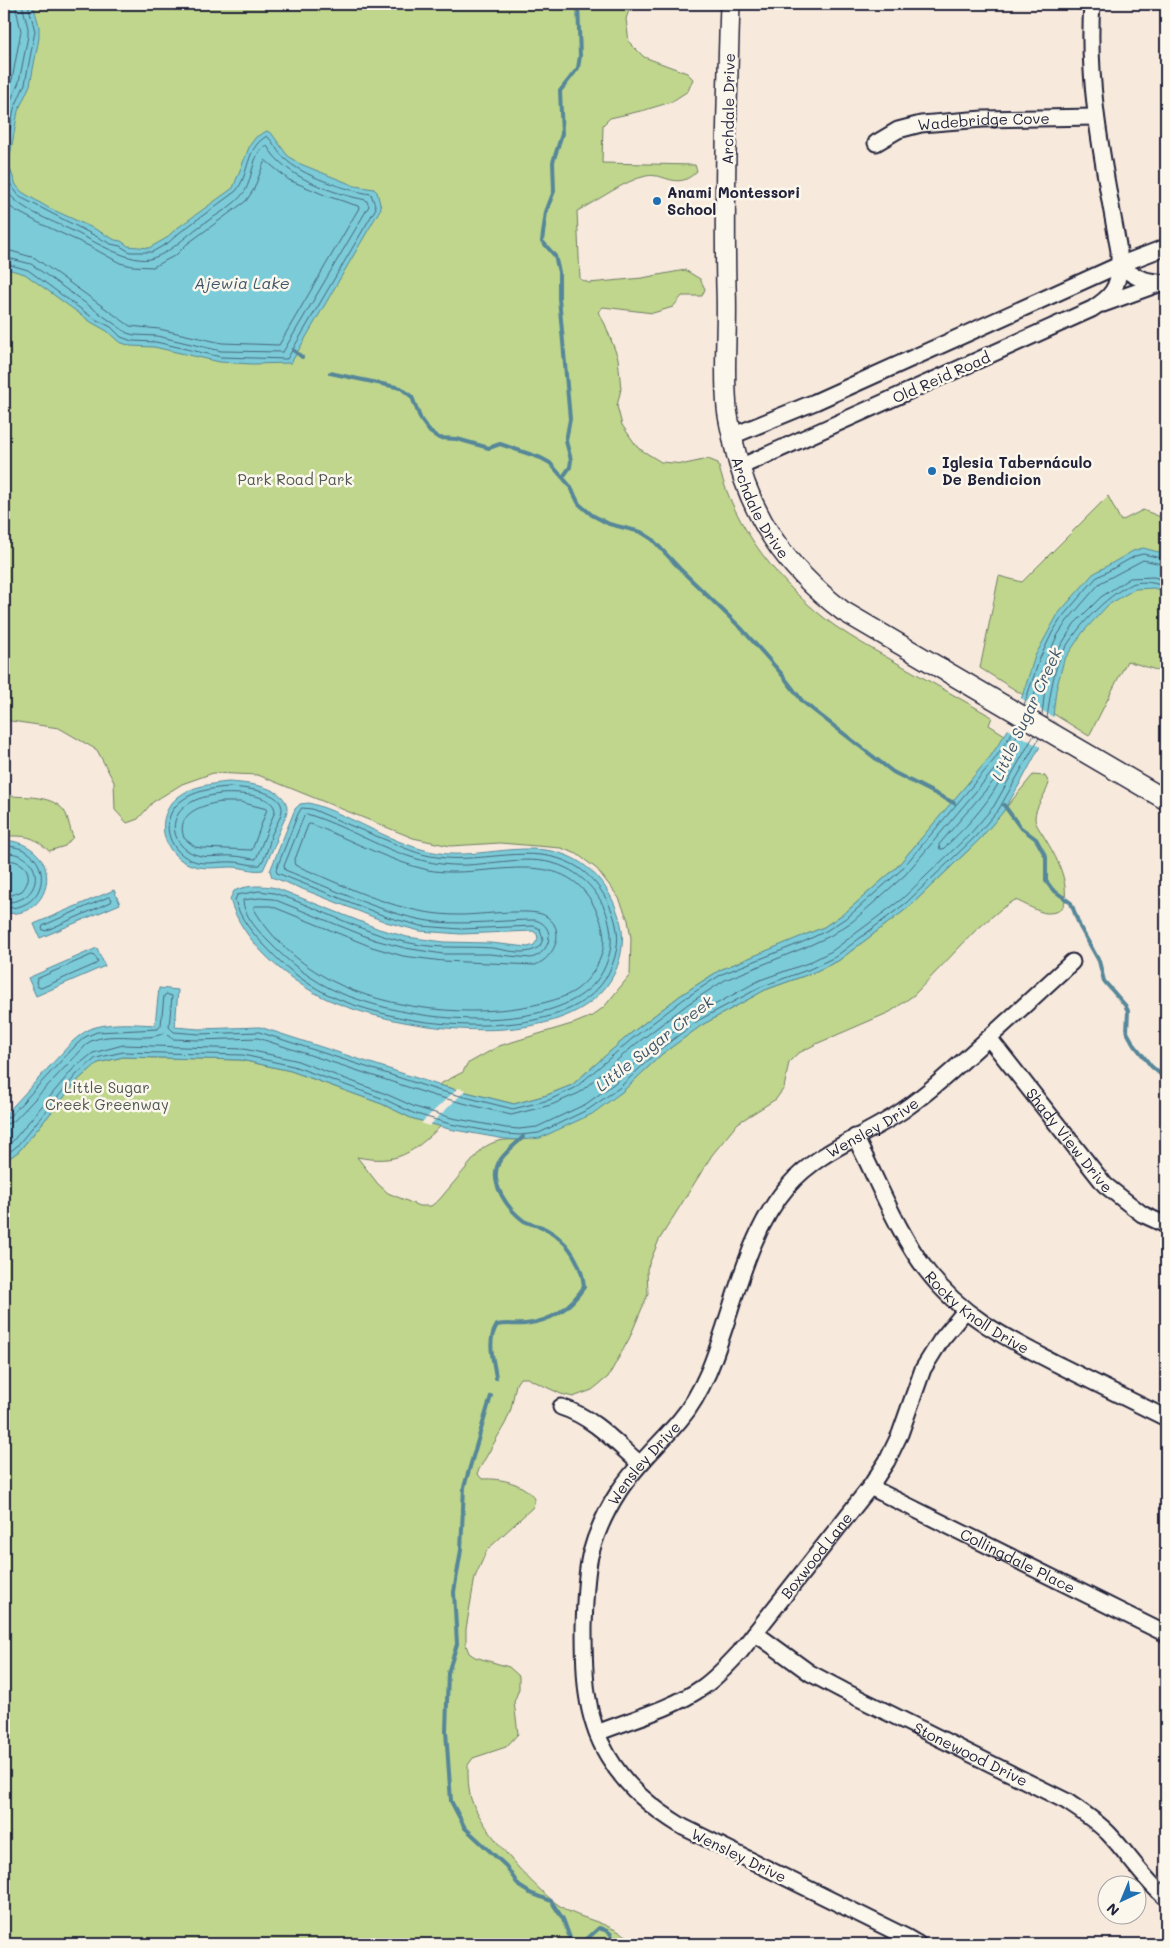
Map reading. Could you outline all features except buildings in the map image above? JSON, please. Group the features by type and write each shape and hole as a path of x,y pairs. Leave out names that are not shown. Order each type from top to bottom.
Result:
{"street":[{"name":"Archdale Drive","path":"730,4 725,246 727,408 740,467 750,497 766,529 790,562 820,592 857,620 1166,800"},
{"name":"Old Reid Road","path":"740,467 1092,308 1103,302 1115,288 1118,283 1119,251 1096,116 1091,62 1092,4"},
{"name":"Wadebridge Cove","path":"876,143 898,130 922,124 983,119 1096,116"},
{"path":"1119,265 1166,247"},
{"name":"Old Reid Road","path":"732,436 815,402 1119,265"},
{"path":"1119,265 1129,273 1145,280 1165,282"},
{"path":"1092,308 1165,282"},
{"name":"Wensley Drive","path":"918,1944 683,1827 657,1811 622,1778 608,1757 589,1709 584,1672 585,1596 588,1569 595,1539 605,1514 619,1491 640,1464 681,1419 696,1397 708,1372 752,1246 773,1205 788,1185 826,1153 903,1110 931,1089 1072,962"},
{"name":"Shady View Drive","path":"989,1038 1105,1185 1142,1214 1166,1226"},
{"name":"Rocky Knoll Drive","path":"856,1137 910,1246 926,1271 946,1294 965,1311 1004,1337 1166,1418"},
{"name":"Boxwood Lane","path":"597,1733 665,1706 703,1686 723,1671 870,1487 887,1461 900,1434 924,1369 941,1340 965,1311"},
{"path":"561,1407 581,1415 593,1423 640,1464"},
{"name":"Collingdale Place","path":"870,1487 1166,1634"},
{"name":"Stonewood Drive","path":"755,1633 810,1673 844,1692 1066,1801 1089,1816 1109,1834 1149,1882 1166,1898"}],"green space":[{"name":"Park Road Park","path":"4,4 631,4 626,19 629,42 644,57 687,73 693,79 688,91 671,102 610,118 603,125 602,163 695,165 697,171 690,177 677,181 653,175 637,179 577,211 580,279 589,283 642,278 685,270 700,279 705,289 702,296 682,296 673,307 653,313 603,307 598,312 605,324 618,358 621,389 617,406 622,425 638,448 661,462 685,464 708,459 718,463 725,487 748,533 762,554 796,594 815,611 850,636 992,717 989,725 1008,737 896,868 846,912 824,927 720,970 681,995 630,1034 572,1085 547,1095 514,1104 438,1085 463,1072 467,1064 499,1046 592,1016 604,1007 630,975 631,938 628,920 619,898 597,869 577,854 561,848 500,843 450,846 413,838 258,775 213,773 182,784 153,802 138,819 127,823 115,810 114,782 97,750 59,728 4,720"},
{"path":"1108,496 1121,521 1143,510 1166,519 1166,673 1127,661 1089,736 980,668 999,576 1022,582"},
{"name":"Little Sugar Creek Greenway","path":"1033,775 1045,776 1049,783 1035,814 1035,820 1056,857 1062,874 1065,891 1062,908 1054,912 1044,913 1015,900 1001,909 974,932 914,995 890,1012 797,1054 789,1062 784,1088 776,1099 738,1123 712,1155 659,1240 647,1269 648,1294 629,1339 608,1377 592,1390 573,1397 561,1394 527,1378 520,1378 516,1384 511,1409 506,1422 477,1473 482,1479 497,1479 518,1485 535,1499 533,1507 487,1550 475,1577 466,1629 466,1645 469,1653 475,1657 509,1667 519,1676 519,1689 514,1702 518,1734 506,1747 473,1758 468,1765 471,1799 477,1812 512,1861 556,1903 568,1911 611,1928 641,1944 4,1944 4,1162 19,1151 80,1078 98,1063 123,1057 241,1060 291,1071 382,1104 411,1118 441,1126 404,1155 383,1159 357,1157 378,1184 388,1193 419,1206 431,1206 439,1200 486,1146 500,1141 520,1140 622,1092 662,1054 702,1025 765,990 812,973 838,961 909,907 979,840"},
{"path":"4,796 38,798 55,803 66,814 73,837 65,846 49,851 33,839 4,836"}],"water":[{"name":"Ajewia Lake","path":"4,4 33,4 39,26 39,38 30,85 18,111 10,156 10,169 16,185 22,192 47,207 128,246 149,248 165,239 233,188 250,145 256,137 267,131 272,134 287,155 298,163 355,186 374,189 377,192 381,208 291,363 252,364 220,362 154,347 131,346 119,342 107,331 91,322 25,274 4,268"},
{"name":"Little Sugar Creek","path":"1143,548 1166,554 1166,593 1154,588 1135,589 1108,605 1083,632 1064,660 1056,690 1052,724 1003,812 979,840 909,907 838,961 812,973 765,990 702,1025 662,1054 622,1092 592,1114 540,1138 505,1139 449,1129 411,1118 382,1104 291,1071 241,1060 123,1057 98,1063 80,1078 19,1151 4,1162 4,1116 73,1041 86,1031 111,1024 155,1025 159,988 178,990 175,1027 199,1029 260,1027 438,1085 514,1104 547,1095 572,1085 630,1034 681,995 720,970 824,927 846,912 896,868 990,757 1012,724 1035,656 1058,614 1093,574 1133,551"},
{"path":"228,782 264,787 281,796 285,802 287,810 285,817 263,870 232,867 196,867 181,860 173,853 164,835 165,815 170,805 178,797 195,788"},
{"path":"309,803 325,808 405,844 439,853 471,854 536,849 568,856 586,866 593,873 606,889 616,907 622,931 622,945 615,972 594,999 563,1017 525,1027 482,1030 438,1027 396,1020 358,1011 312,992 268,958 244,930 230,899 234,891 255,886 276,888 379,929 407,937 444,942 490,943 528,947 534,945 538,939 537,934 533,931 461,934 420,931 386,922 272,877 270,871 295,809 300,804"},
{"path":"12,841 29,848 40,858 46,870 46,884 42,896 33,906 20,912 4,913 4,842"},
{"path":"114,890 120,904 40,938 34,924"},
{"path":"97,948 105,966 36,996 28,978"}],"pier":[{"path":"1019,697 1055,718 1054,725 1042,748 1006,728"},
{"path":"458,1088 466,1090 429,1126 421,1123"}],"waterway":[{"path":"563,477 570,467 571,460 566,441 570,419 559,298 559,272 555,256 542,241 546,212 554,191 553,162 562,134 560,91 578,68 580,56 578,4"},
{"path":"293,350 302,357"},
{"path":"330,373 401,388 412,397 421,420 430,432 439,438 457,439 489,448 500,444 550,463 570,486 579,504 592,515 609,524 641,532 652,539 742,629 780,672 803,702 893,772 954,803"},
{"path":"1004,805 1020,827 1036,839 1046,857 1046,881 1052,889 1071,903 1080,927 1099,961 1104,981 1128,1011 1127,1032 1151,1066 1166,1079"},
{"path":"496,1378 491,1344 497,1325 525,1324 552,1317 566,1308 584,1287 582,1274 577,1262 566,1245 557,1236 542,1227 524,1221 512,1210 501,1195 496,1178 499,1162 523,1137"},
{"path":"491,1396 464,1487 461,1550 454,1592 457,1644 448,1673 446,1731 451,1801 465,1828 506,1866 519,1886 530,1893 551,1901 563,1919 570,1938 578,1942 587,1939 599,1928 610,1933 613,1944"}],"place":[{"name":"Anami Montessori School","path":"657,201"},
{"name":"Iglesia Tabernáculo De Bendicion","path":"932,471"}]}
